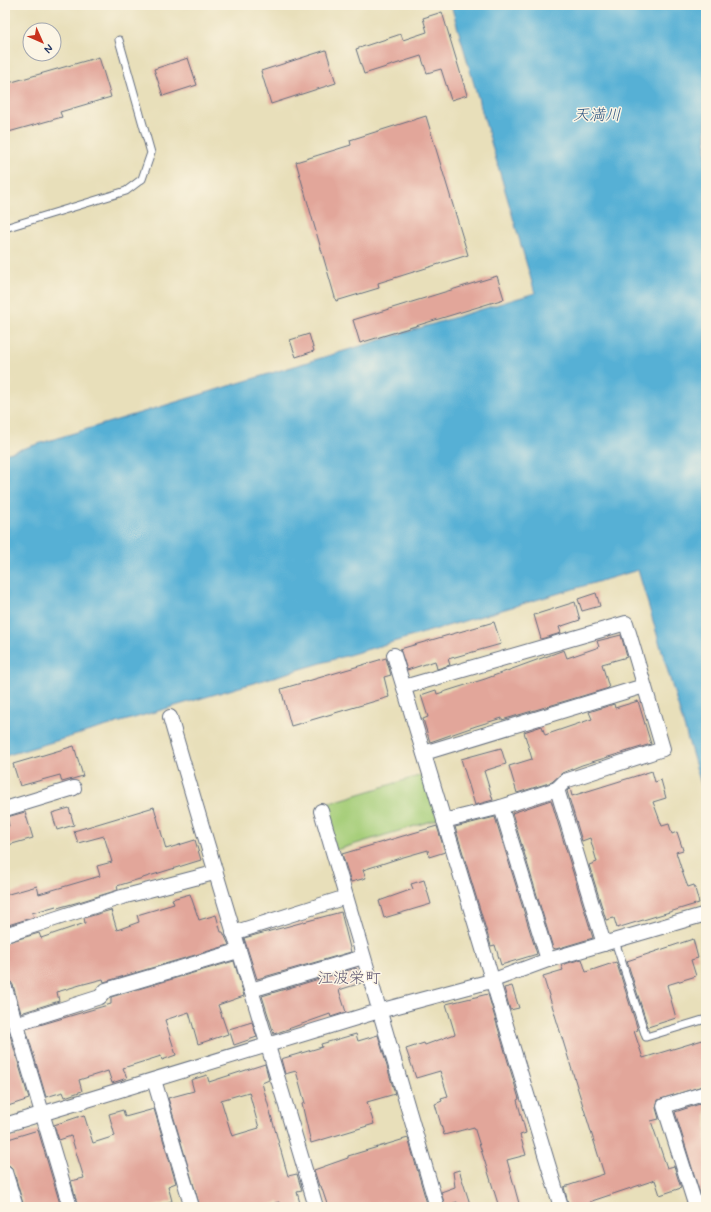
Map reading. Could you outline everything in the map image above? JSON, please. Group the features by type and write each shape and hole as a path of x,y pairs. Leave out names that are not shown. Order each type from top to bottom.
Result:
{"street":[{"path":"404,687 626,623 663,749 565,781 557,789 501,807 444,822"},
{"path":"394,655 491,981 561,1207"},
{"path":"424,753 644,686"},
{"path":"170,717 214,873 269,1046 316,1207"},
{"path":"5,809 74,788"},
{"path":"557,789 610,943"},
{"path":"501,807 548,960"},
{"path":"320,811 437,1207"},
{"path":"5,935 122,897 214,873"},
{"path":"233,933 346,897"},
{"path":"5,1126 379,1011 491,981 548,960 706,914"},
{"path":"15,1024 100,997 106,990 238,951"},
{"path":"251,990 363,957"},
{"path":"5,988 70,1207"},
{"path":"154,1080 192,1207"},
{"path":"696,1207 664,1106 706,1093"},
{"path":"5,1172 16,1207"}],"lane":[{"path":"5,228 126,191 142,179 151,153 120,40"},
{"path":"610,943 646,1037 706,1019"}],"green space":[{"path":"425,774 438,819 336,850 323,805"}],"water":[{"name":"天満川","path":"451,5 706,5 706,801 638,570 5,756 5,454 535,293"}],"building":[{"path":"442,12 467,95 451,100 441,69 427,73 421,56 364,74 356,49 401,34 403,40 427,32 423,18"},
{"path":"326,50 336,83 271,104 261,71"},
{"path":"99,57 111,97 60,112 62,117 5,133 5,84"},
{"path":"188,58 197,85 163,96 154,69"},
{"path":"426,116 468,255 378,283 379,288 336,301 296,162 351,145 350,140"},
{"path":"497,276 504,299 360,343 353,320"},
{"path":"309,334 314,351 296,357 290,340"},
{"path":"596,593 600,606 582,611 578,599"},
{"path":"575,602 580,620 559,627 561,633 541,639 534,615"},
{"path":"494,622 501,644 448,659 450,665 437,669 435,661 407,670 400,649"},
{"path":"621,635 627,657 602,664 609,688 502,720 502,718 430,742 423,719 428,717 421,695 436,690 437,694 485,679 564,650 567,658 599,647 597,641"},
{"path":"386,658 391,675 384,677 389,697 291,726 281,689"},
{"path":"638,701 651,744 582,765 562,773 552,782 517,793 509,766 532,759 524,732 542,726 545,735 592,719 589,712 614,704 615,708"},
{"path":"74,746 83,776 62,782 60,775 20,786 13,764"},
{"path":"501,748 506,764 484,771 493,800 475,805 461,759"},
{"path":"652,771 655,782 661,780 666,798 653,802 662,826 669,824 672,834 677,832 683,850 676,852 688,887 694,885 699,903 617,928 614,918 606,920 589,865 597,862 590,838 582,841 567,791 570,788 572,796"},
{"path":"551,800 593,938 556,949 553,948 512,813"},
{"path":"154,807 166,849 195,840 201,860 117,886 118,890 57,908 56,906 32,913 34,917 5,926 5,895 37,886 39,894 100,876 97,866 112,862 104,836 78,843 74,831"},
{"path":"69,808 74,825 57,830 52,813"},
{"path":"25,812 33,838 5,846 5,827 9,826 7,817"},
{"path":"495,817 537,954 501,965 495,945 491,946 455,827"},
{"path":"437,826 445,852 429,857 428,850 400,858 363,870 366,878 351,882 342,854"},
{"path":"424,880 431,904 384,918 379,901 413,889 411,884"},
{"path":"190,894 199,920 216,915 221,932 223,932 229,945 104,982 103,979 57,992 59,1001 21,1013 13,985 11,982 5,980 5,943 39,933 41,938 85,923 84,918 111,910 117,930 139,922 137,915 174,904 172,899"},
{"path":"341,912 351,952 257,979 244,938"},
{"path":"693,939 698,958 691,960 696,976 667,985 676,1018 648,1027 627,961"},
{"path":"582,959 586,972 616,962 638,1030 634,1031 643,1058 706,1039 706,1085 658,1100 656,1108 659,1119 651,1121 667,1168 674,1166 681,1188 660,1195 655,1180 589,1202 590,1207 569,1207 564,1187 604,1174 543,976 563,970 561,965"},
{"path":"234,961 244,996 218,1005 228,1034 198,1044 189,1012 165,1020 176,1055 162,1060 161,1056 123,1068 127,1078 112,1083 108,1071 79,1080 82,1091 65,1097 63,1092 46,1097 26,1029 111,1004 111,997"},
{"path":"356,968 361,983 339,990 346,1012 331,1017 330,1014 274,1034 262,996"},
{"path":"512,986 519,1008 510,1010 504,988"},
{"path":"488,994 519,1099 517,1100 526,1133 520,1135 526,1155 507,1160 520,1207 499,1207 474,1127 444,1135 435,1104 442,1101 441,1098 448,1096 440,1071 416,1078 406,1049 424,1043 425,1045 455,1034 446,1004"},
{"path":"5,1018 29,1099 5,1107"},
{"path":"252,1022 257,1037 234,1045 229,1029"},
{"path":"356,1034 358,1041 378,1035 395,1094 367,1102 374,1124 311,1143 302,1104 305,1103 296,1071 285,1074 281,1059 322,1047 321,1044"},
{"path":"265,1064 269,1080 262,1083 288,1176 297,1174 302,1191 297,1192 301,1207 281,1207 279,1202 262,1207 200,1207 168,1098 194,1091 191,1080 207,1075 209,1082","holes":["249,1092 259,1128 232,1136 221,1100"]},
{"path":"706,1102 706,1207 704,1207 675,1112"},
{"path":"154,1109 176,1183 168,1186 172,1201 153,1207 78,1207 71,1181 84,1178 71,1136 59,1140 54,1125 84,1115 93,1143 115,1136 109,1114 123,1110 125,1117"},
{"path":"38,1130 61,1207 24,1207 13,1169 5,1164 5,1140"},
{"path":"408,1138 428,1207 328,1207 314,1170 348,1158 348,1156"},
{"path":"459,1170 471,1207 458,1207 457,1202 445,1206 441,1192 455,1187 453,1172"}],"district":[{"name":"江波栄町","path":"349,977"}]}
